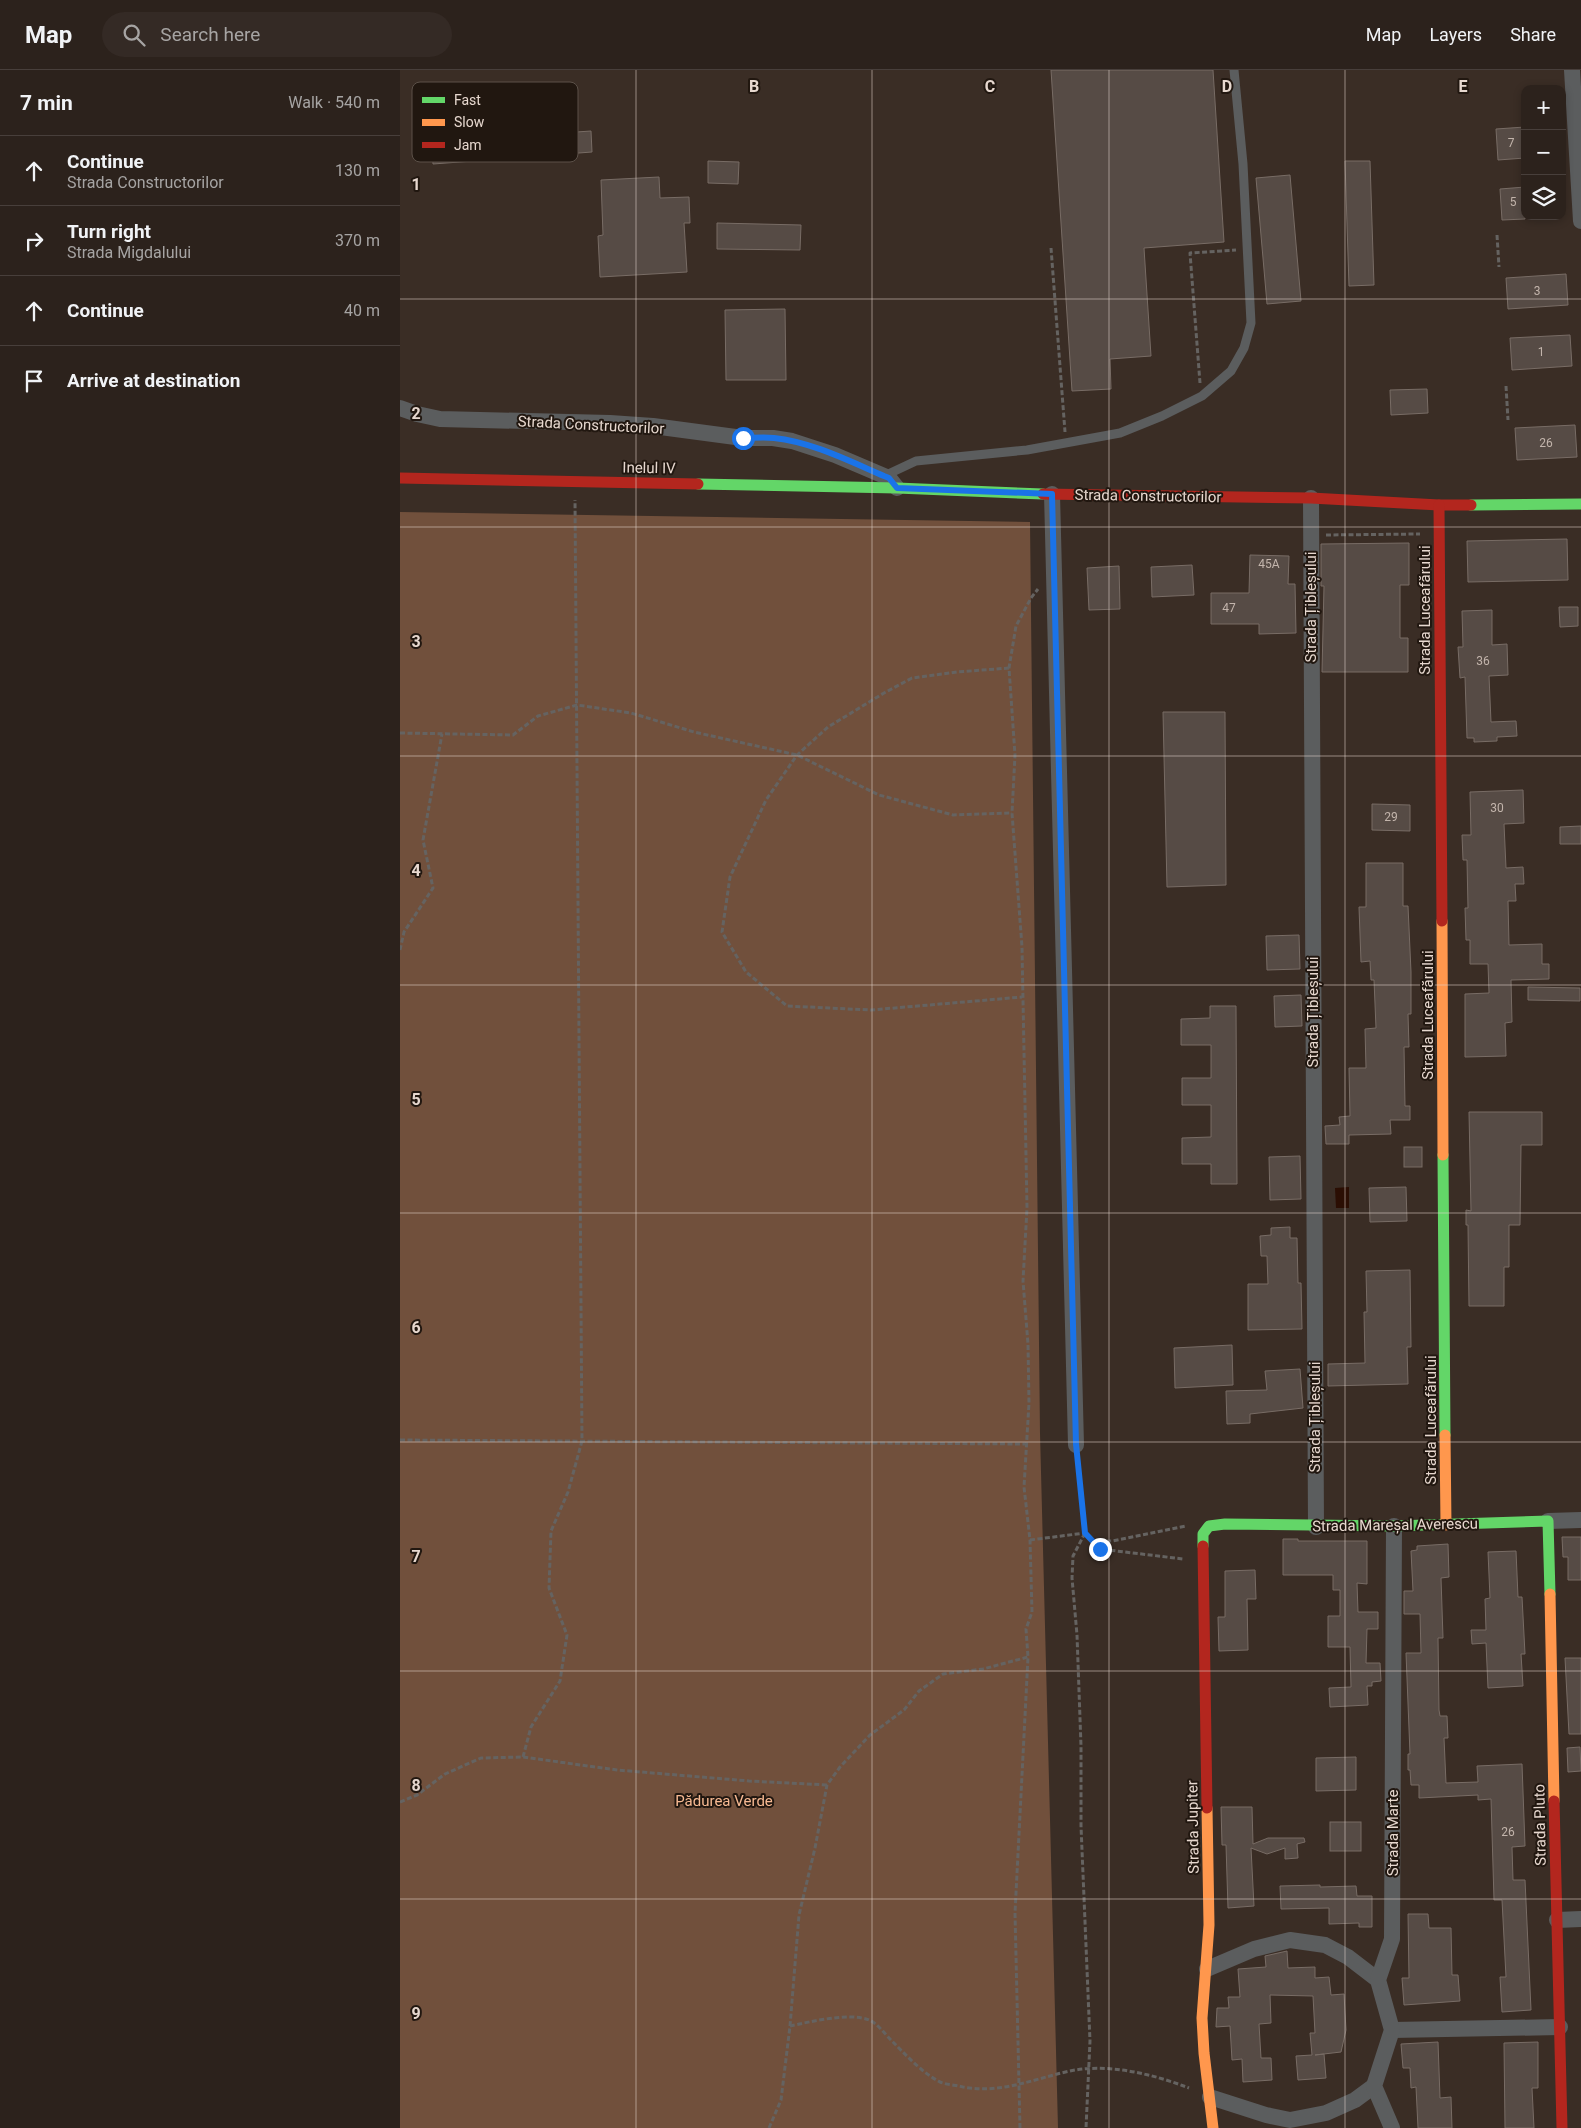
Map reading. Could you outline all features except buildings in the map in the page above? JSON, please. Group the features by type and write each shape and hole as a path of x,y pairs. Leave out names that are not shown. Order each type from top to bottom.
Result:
{"street":[{"path":"1572,70 1581,221"},
{"name":"Strada Constructorilor","path":"400,408 440,419 610,423 653,426 735,438 773,438 792,441 835,455 889,478 897,488 1052,494 1311,498 1439,504 1581,504"},
{"name":"Inelul IV","path":"400,478 897,488"},
{"path":"1052,494 1076,1444"},
{"name":"Strada Țibleșului","path":"1311,498 1316,1527"},
{"name":"Strada Luceafărului","path":"1439,504 1446,1525"},
{"name":"Strada Mareșal Averescu","path":"1209,1526 1226,1524 1316,1527 1394,1526 1581,1520"},
{"name":"Strada Pluto","path":"1548,1522 1562,2128"},
{"name":"Strada Jupiter","path":"1209,1526 1203,1534 1209,1926 1202,2018 1213,2128"},
{"name":"Strada Marte","path":"1378,1980 1392,1939 1394,1526"},
{"path":"1557,1920 1581,1919"},
{"path":"1207,1969 1254,1949 1290,1940 1325,1945 1348,1957 1378,1980 1392,2030 1374,2086 1355,2100 1326,2113 1290,2120 1266,2115 1210,2097"},
{"path":"1392,2030 1560,2026"},
{"path":"1374,2086 1392,2128"}],"lane":[{"path":"884,476 916,461 1027,450 1120,433 1162,416 1202,396 1231,371 1244,348 1251,323 1234,70"}],"path":[{"path":"1497,235 1499,267"},
{"path":"1051,248 1066,443"},
{"path":"1202,396 1190,253 1247,250"},
{"path":"1506,386 1508,420"},
{"path":"523,1757 530,1727 560,1681 567,1635 549,1588 551,1530 568,1492 582,1442 575,497"},
{"path":"1311,535 1439,534"},
{"path":"1020,2128 1015,1912 1028,1657 1026,1629 1032,1612 1030,1540 1024,1487 1029,1403 1028,1344 1023,1281 1027,1208 1022,947 1012,813 1015,755 1009,668 1016,626 1030,598 1049,575 1055,564"},
{"path":"1009,668 912,678 828,727 797,755 766,800 730,877 722,932 746,972 787,1006 870,1010 1022,997"},
{"path":"400,733 513,735 538,716 577,704 631,714 694,732 797,755 880,795 953,815 1012,813"},
{"path":"400,950 404,932 434,888 422,840 442,734"},
{"path":"400,1440 1026,1444"},
{"path":"1076,1444 1085,1533 1091,1541 1100,1549 1204,1560"},
{"path":"1091,1541 1112,1541 1179,1526 1209,1526"},
{"path":"1030,1540 1085,1533"},
{"path":"1085,1533 1073,1556 1072,1578 1077,1635 1081,1826 1090,2041 1086,2128"},
{"path":"769,2128 781,2100 790,2026 799,1915 815,1848 827,1785 840,1767 870,1735 904,1710 919,1690 944,1674 983,1669 1028,1657"},
{"path":"400,1802 417,1795 445,1774 481,1758 523,1757 617,1770 749,1782 827,1785"},
{"path":"790,2026 842,2017 869,2020 884,2032 913,2063 942,2083 975,2089 1003,2089 1088,2068 1126,2071 1170,2080 1210,2097"}],"green space":[{"name":"Pădurea Verde","path":"400,512 1030,522 1040,1433 1058,2128 400,2128"}],"shaded area":[{"path":"1349,1187 1349,1208 1336,1208 1335,1188"}],"traffic: fast":[{"path":"698,484 897,488 1043,494"},
{"path":"1471,505 1581,504"},
{"path":"1443,1155 1445,1435"},
{"path":"1203,1546 1203,1534 1209,1526 1225,1524 1394,1526 1548,1521 1550,1594"}],"traffic: slow":[{"path":"1442,921 1443,1155"},
{"path":"1445,1435 1446,1525"},
{"path":"1550,1594 1554,1801"},
{"path":"1207,1808 1209,1925 1202,2018 1213,2128"}],"traffic: jam":[{"path":"400,478 698,484"},
{"path":"1043,494 1311,498 1471,505"},
{"path":"1439,505 1442,921"},
{"path":"1203,1546 1207,1808"},
{"path":"1554,1801 1562,2128"}],"route":[{"path":"743,438 773,438 792,441 835,455 889,478 897,488 1052,494 1076,1444 1085,1533 1100,1549"}]}
